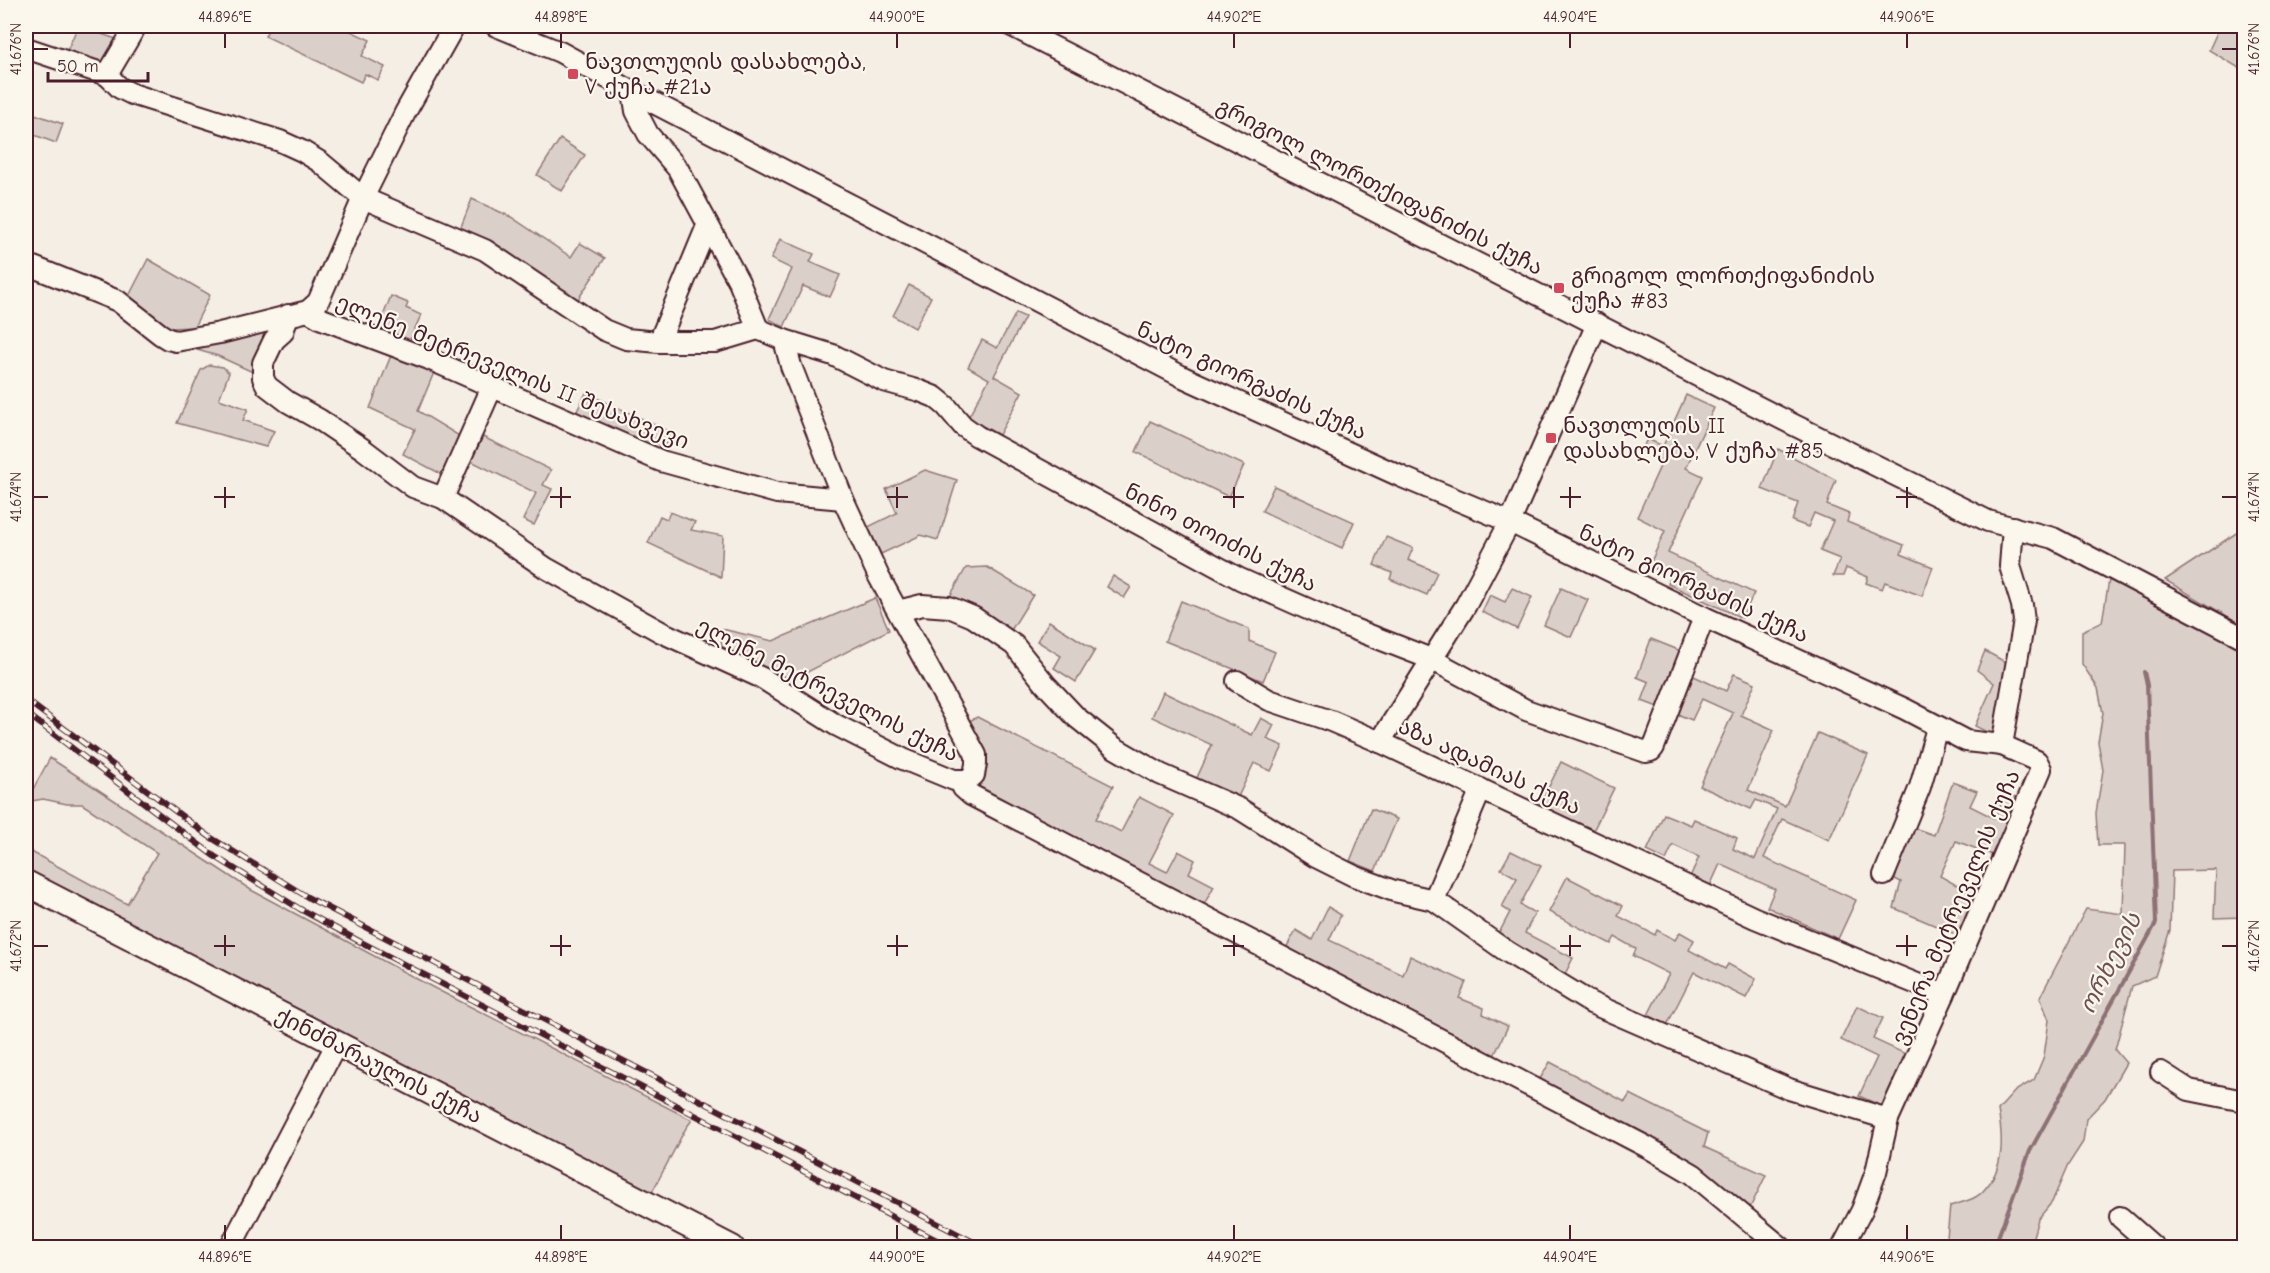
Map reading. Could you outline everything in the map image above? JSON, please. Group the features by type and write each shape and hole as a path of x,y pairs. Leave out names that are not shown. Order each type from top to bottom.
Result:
{"main road":[{"name":"ქინძმარაულის ქუჩა","path":"26,883 732,1248"}],"street":[{"path":"107,75 136,26"},
{"path":"26,264 118,301 168,339 184,340 308,311 318,302 363,198 405,113 454,26"},
{"name":"ნატო გიორგაძის ქუჩა","path":"496,26 560,52 1182,376 1402,477 1510,522 1704,617 1905,709 1937,728 1966,741 2002,745"},
{"name":"გრიგოლ ლორთქიფანიძის ქუჩა","path":"1012,26 1792,424 1988,521 2053,538 2244,638"},
{"path":"26,48 107,75 120,88 132,94 280,141 302,151 320,162 363,198 485,250 604,330 626,339 659,342 715,342 758,329 740,282 678,169 648,134 636,111 633,92"},
{"path":"659,342 708,226"},
{"name":"ელენე მეტრეველის II შესახვევი","path":"308,311 313,316 420,355 661,461 777,493 843,499"},
{"name":"ელენე მეტრეველის ქუჩა","path":"288,315 283,332 274,340 263,363 263,378 267,386 288,402 363,449 413,487 442,498 546,568 661,632 762,678 836,724 903,759 954,780 968,780 974,775 976,755 898,611"},
{"name":"აზა ადამიას ქუჩა","path":"1598,324 1510,522 1466,604 1380,742 1755,918 1944,995"},
{"name":"ნინო თოიძის ქუჩა","path":"758,329 784,340 833,355 884,381 920,391 935,398 946,406 963,426 977,436 1240,579 1346,626 1431,660 1526,710 1646,752 1651,752 1680,684 1704,617"},
{"path":"784,340 791,366 843,499 879,577 898,611 922,605 949,607 974,617 1014,645 1046,685 1076,717 1115,748 1160,774 1240,809 1316,857 1354,876 1394,891 1434,900 1506,951 1591,1002 1789,1089 1888,1119"},
{"path":"442,498 492,387"},
{"name":"ვენერა მეტრეველის ქუჩა","path":"1842,1248 1862,1210 1876,1172 1888,1119 2041,769 2037,761 2002,745 2024,621 2022,605 2010,566 2013,527"},
{"path":"1237,681 1269,700 1331,721 1380,742"},
{"path":"1884,875 1920,787 1937,728"},
{"path":"960,780 963,788 971,795 1647,1147 1693,1174 1782,1248"},
{"path":"1434,900 1481,789"},
{"path":"230,1248 337,1043"},
{"path":"2161,1072 2168,1079 2189,1090 2244,1101"},
{"path":"2120,1217 2155,1248"}],"shaded area":[{"path":"78,26 116,39 101,66 66,53"},
{"path":"270,26 340,26 370,40 362,56 385,67 378,80 365,74 361,82 265,36"},
{"path":"2220,26 2244,26 2244,71 2209,50"},
{"path":"26,111 63,124 56,143 26,132"},
{"path":"560,139 585,155 562,191 537,175"},
{"path":"472,199 511,217 571,257 580,243 605,258 575,304 505,254 460,229"},
{"path":"780,239 814,254 810,262 840,275 830,297 803,286 784,327 769,319 792,269 771,259"},
{"path":"148,259 210,295 194,327 169,328 129,296"},
{"path":"909,285 931,297 915,328 893,316"},
{"path":"391,296 408,303 406,308 421,315 408,344 377,331"},
{"path":"1016,313 1025,317 994,376 1022,392 999,435 968,418 989,379 968,367 982,340 997,348"},
{"path":"278,323 257,374 218,356 190,348"},
{"path":"392,353 435,370 418,411 461,437 441,474 403,454 415,429 370,408"},
{"path":"209,365 223,367 229,373 219,399 248,409 243,420 274,431 266,447 177,423 201,370"},
{"path":"586,393 671,432 661,454 575,415"},
{"path":"1686,395 1714,408 1686,468 1703,476 1668,553 1754,593 1742,618 1668,584 1671,576 1649,566 1665,531 1637,517 1662,462 1641,452 1647,439 1663,446"},
{"path":"1150,421 1244,465 1229,497 1136,452"},
{"path":"483,437 551,470 543,485 552,489 534,525 523,520 536,493 471,461"},
{"path":"1778,449 1836,480 1827,505 1849,514 1847,522 1904,545 1901,554 1933,567 1922,596 1885,582 1882,589 1866,583 1868,577 1846,568 1843,576 1833,576 1840,559 1820,551 1833,521 1814,513 1808,527 1792,521 1798,503 1762,489"},
{"path":"925,470 957,480 938,540 921,535 881,554 868,527 897,513 886,489"},
{"path":"1274,486 1354,522 1342,548 1262,511"},
{"path":"670,512 695,522 691,530 723,536 721,577 648,543 660,516 667,519"},
{"path":"2244,528 2244,626 2165,580"},
{"path":"1386,537 1413,548 1408,560 1437,572 1427,595 1390,579 1392,573 1374,565"},
{"path":"987,567 1033,595 1010,632 949,598 966,568"},
{"path":"1113,576 1131,587 1124,598 1107,587"},
{"path":"2109,580 2244,646 2244,917 2214,918 2216,870 2172,871 2170,930 2155,976 2132,986 2115,1050 2126,1063 2105,1099 2086,1119 2083,1142 2068,1165 2052,1202 2038,1219 2030,1247 1946,1248 1950,1206 1977,1196 1996,1172 2001,1152 1998,1110 2015,1091 2034,1080 2044,1056 2049,1020 2040,997 2086,909 2123,914 2125,845 2098,845 2096,813 2103,770 2098,742 2103,713 2098,688 2082,664 2082,631 2102,622"},
{"path":"1512,588 1532,597 1517,629 1482,612 1490,595 1505,602"},
{"path":"1561,588 1588,600 1571,637 1544,625"},
{"path":"875,598 889,630 792,680 721,646 722,629 773,641"},
{"path":"1181,601 1249,629 1249,641 1275,652 1263,681 1165,641"},
{"path":"1049,621 1095,650 1076,682 1054,668 1061,656 1037,641"},
{"path":"1651,639 1681,651 1658,707 1642,701 1649,682 1637,677"},
{"path":"1985,651 2009,664 2000,724 1992,738 1983,739 1987,732 1975,726 1994,683 1977,670"},
{"path":"1734,674 1755,683 1741,715 1774,730 1748,790 1785,806 1818,733 1868,755 1829,840 1782,819 1764,858 1856,900 1838,939 1767,907 1775,889 1720,864 1710,886 1690,877 1699,857 1673,845 1666,860 1647,851 1664,814 1691,825 1694,819 1737,838 1733,849 1755,859 1777,809 1756,800 1751,809 1700,786 1733,713 1702,699 1692,720 1677,714 1694,676 1726,691"},
{"path":"1163,692 1252,735 1261,718 1274,725 1267,739 1283,746 1271,771 1254,763 1236,801 1195,782 1212,745 1152,717"},
{"path":"977,717 1113,786 1096,819 1121,832 1139,797 1174,815 1149,863 1167,872 1178,851 1195,860 1189,873 1214,886 1202,908 975,792 965,723"},
{"path":"50,758 251,890 432,987 692,1120 651,1194 26,871 26,849 127,904 157,853 82,804 67,804 43,799 26,802"},
{"path":"1561,762 1614,788 1592,833 1539,807"},
{"path":"1953,782 1977,791 1970,806 1994,818 2007,793 2021,800 1995,856 1956,841 1940,876 1978,897 1962,937 1894,908 1901,882 1891,877 1914,828 1934,835"},
{"path":"1371,809 1397,819 1375,871 1350,861"},
{"path":"1511,851 1541,866 1520,905 1535,913 1525,933 1573,958 1564,976 1496,939 1510,912 1502,907 1517,878 1501,869"},
{"path":"1567,877 1623,906 1618,916 1655,935 1657,930 1675,940 1680,932 1694,940 1689,950 1725,969 1728,964 1756,979 1746,998 1694,972 1667,1025 1648,1015 1669,974 1633,956 1636,949 1615,937 1611,944 1549,912"},
{"path":"1328,907 1341,915 1329,940 1403,975 1410,956 1466,982 1459,998 1484,1008 1483,1014 1508,1026 1492,1060 1284,952 1296,930 1312,940"},
{"path":"1857,1006 1883,1018 1873,1039 1910,1056 1886,1108 1859,1096 1877,1057 1841,1040"},
{"path":"1550,1062 1625,1102 1630,1094 1708,1133 1704,1147 1766,1175 1748,1212 1538,1082"}],"waterway":[{"name":"ორხევის","path":"1994,1248 2030,1151 2156,923 2147,685 2144,672"}],"railway":[{"path":"26,700 210,837 309,898 985,1248"},
{"path":"26,713 214,856 300,909 952,1248"}],"place":[{"name":"ნავთლუღის დასახლება, V ქუჩა #21ა","path":"573,74"},
{"name":"გრიგოლ ლორთქიფანიძის ქუჩა #83","path":"1559,288"},
{"name":"ნავთლუღის II დასახლება, V ქუჩა #85","path":"1551,438"}]}
